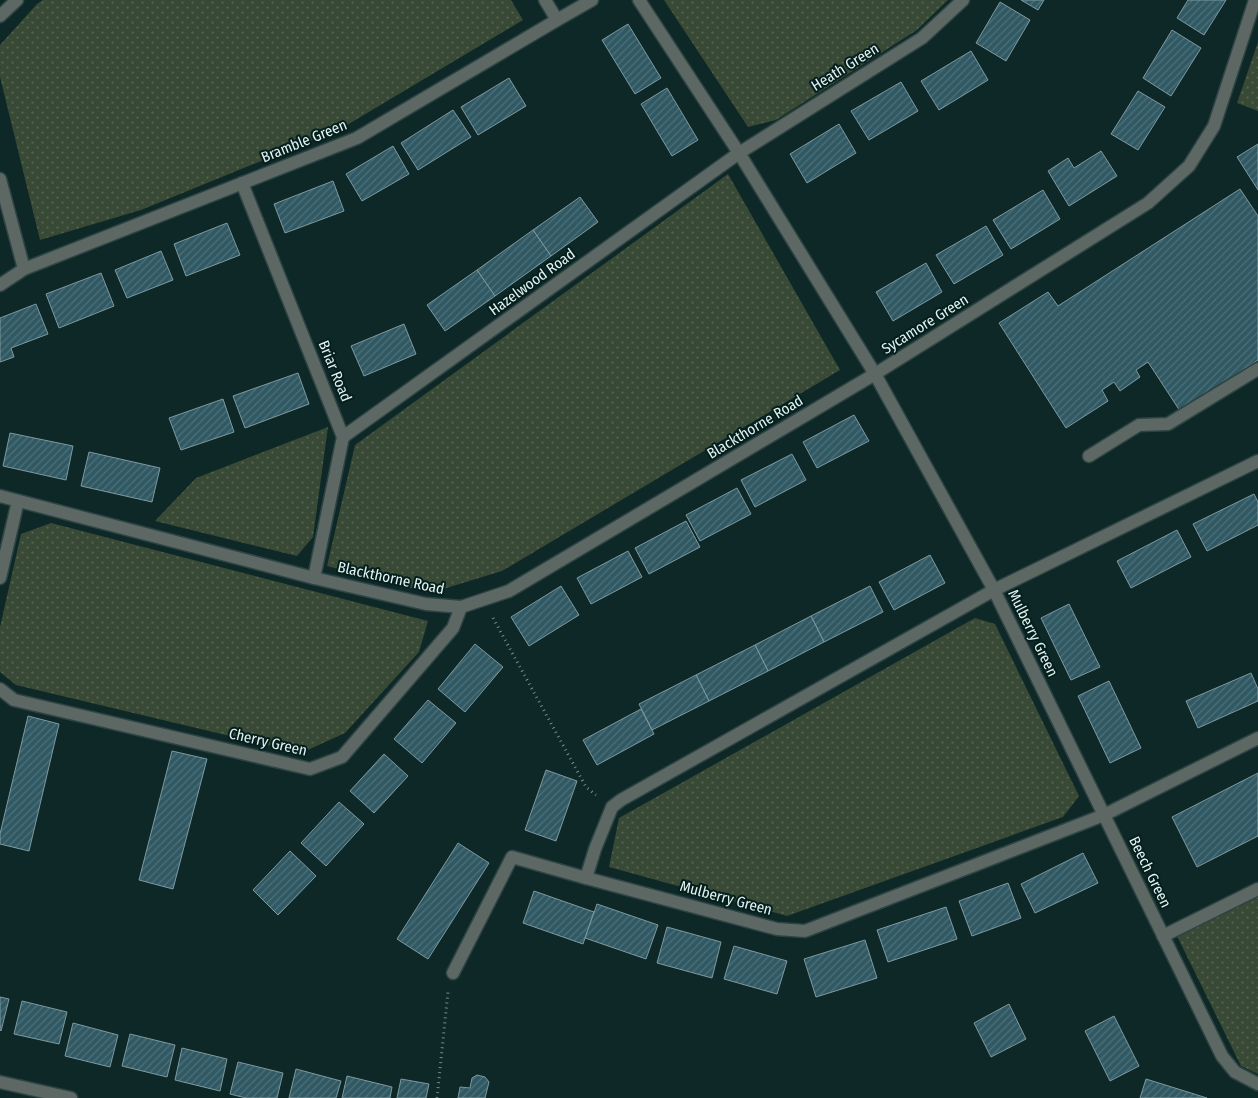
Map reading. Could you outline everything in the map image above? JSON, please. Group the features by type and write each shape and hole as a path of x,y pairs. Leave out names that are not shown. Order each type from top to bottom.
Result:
{"street":[{"path":"0,16 17,0"},
{"path":"545,0 557,20"},
{"name":"Bramble Green","path":"0,285 24,269 357,138 592,0"},
{"path":"639,0 739,153 875,374"},
{"name":"Heath Green","path":"739,153 922,38 963,0"},
{"name":"Sycamore Green","path":"994,590 875,374 1148,203 1189,166 1214,126 1255,0"},
{"name":"Hazelwood Road","path":"343,437 739,153"},
{"path":"0,179 24,269"},
{"name":"Briar Road","path":"242,183 343,437"},
{"path":"1089,456 1139,426 1168,424 1258,369"},
{"name":"Blackthorne Road","path":"0,496 314,578 426,604 461,607 509,591 875,374"},
{"path":"314,578 343,437"},
{"path":"994,590 1258,462"},
{"path":"0,578 18,501"},
{"name":"Mulberry Green","path":"453,973 512,857 777,929 805,931 1104,815 994,590 621,800 612,807"},
{"name":"Cherry Green","path":"0,690 14,700 310,769 342,757 453,628 461,607"},
{"path":"1104,815 1258,738"},
{"path":"586,878 595,849 612,807"},
{"name":"Beech Green","path":"1104,815 1222,1056 1236,1072 1258,1084"},
{"path":"1163,936 1258,889"},
{"path":"0,1082 71,1098"}],"path":[{"path":"483,600 586,787 612,807"},
{"path":"437,1098 447,995 453,973"}],"green space":[{"path":"43,0 511,0 523,20 342,128 141,210 40,240 0,77 0,45 37,4"},
{"path":"664,0 948,0 917,30 776,120 748,127"},
{"path":"1258,42 1258,111 1237,103"},
{"path":"728,174 840,370 502,571 430,593 327,566 355,445"},
{"path":"328,427 313,537 297,556 155,521 196,478"},
{"path":"51,523 428,621 419,652 345,733 301,753 16,685 0,672 0,627 21,534"},
{"path":"975,618 995,624 1079,796 1063,817 787,916 609,867 619,818"},
{"path":"1258,897 1258,1074 1241,1066 1177,936"}],"building":[{"path":"1021,0 1044,0 1038,10"},
{"path":"1188,0 1226,0 1204,35 1177,18"},
{"path":"1000,2 1030,20 1006,61 976,43"},
{"path":"628,24 661,78 635,94 602,40"},
{"path":"1172,30 1201,48 1171,96 1143,78"},
{"path":"971,51 988,80 939,110 921,81"},
{"path":"509,78 526,106 478,135 461,107"},
{"path":"901,82 918,111 869,140 851,111"},
{"path":"667,88 698,140 672,156 641,104"},
{"path":"1138,91 1165,107 1138,150 1111,134"},
{"path":"453,110 471,137 418,170 401,143"},
{"path":"839,124 856,153 807,183 790,154"},
{"path":"1258,144 1258,190 1237,157"},
{"path":"393,146 409,174 362,201 346,174"},
{"path":"1101,151 1117,176 1069,206 1048,171 1068,158 1074,168"},
{"path":"333,181 344,211 285,233 274,204"},
{"path":"1240,189 1258,216 1258,360 1180,411 1148,362 1136,370 1140,377 1120,391 1114,382 1102,390 1108,401 1066,428 999,323 1048,292 1058,306"},
{"path":"1043,190 1060,219 1011,249 993,220"},
{"path":"580,197 598,222 551,256 533,230"},
{"path":"227,223 240,255 186,276 174,244"},
{"path":"986,226 1003,255 954,284 936,255"},
{"path":"533,230 551,256 495,296 477,270"},
{"path":"161,251 173,280 127,298 115,270"},
{"path":"926,263 942,292 893,321 876,292"},
{"path":"477,270 495,296 445,331 427,305"},
{"path":"101,273 114,306 59,328 46,294"},
{"path":"36,304 48,334 11,348 14,357 0,362 0,318"},
{"path":"404,324 416,354 364,376 351,346"},
{"path":"298,373 309,404 245,428 233,396"},
{"path":"223,399 234,432 181,450 169,418"},
{"path":"854,415 869,441 817,468 803,442"},
{"path":"10,433 73,446 66,480 3,466"},
{"path":"89,452 160,468 152,502 81,486"},
{"path":"792,454 806,480 755,507 741,480"},
{"path":"737,488 751,514 700,541 686,515"},
{"path":"1254,494 1258,502 1258,525 1207,551 1193,524"},
{"path":"686,521 700,547 649,574 635,548"},
{"path":"1177,530 1191,557 1131,588 1117,561"},
{"path":"628,551 642,577 591,604 577,578"},
{"path":"930,555 945,583 894,610 879,582"},
{"path":"561,586 579,615 529,646 511,617"},
{"path":"870,586 883,612 824,642 811,616"},
{"path":"1069,604 1100,667 1071,680 1041,618"},
{"path":"811,616 824,642 768,671 755,645"},
{"path":"475,644 503,667 465,712 438,689"},
{"path":"755,645 768,671 709,701 696,675"},
{"path":"1251,673 1258,689 1258,701 1198,728 1186,701"},
{"path":"696,675 709,701 652,730 639,704"},
{"path":"1109,681 1141,748 1110,763 1078,696"},
{"path":"428,700 456,723 422,763 394,739"},
{"path":"641,709 654,734 597,765 583,740"},
{"path":"28,716 59,724 29,851 0,844 0,834"},
{"path":"172,751 207,759 173,889 139,880"},
{"path":"384,754 408,776 374,813 350,791"},
{"path":"546,770 577,781 556,841 525,830"},
{"path":"1258,773 1258,836 1197,867 1172,817"},
{"path":"339,802 364,824 326,866 301,843"},
{"path":"458,843 489,863 428,959 397,939"},
{"path":"290,851 316,876 278,915 253,890"},
{"path":"1083,853 1098,883 1035,913 1021,884"},
{"path":"1008,883 1021,918 972,936 959,901"},
{"path":"534,891 594,912 583,944 523,923"},
{"path":"597,904 658,925 646,959 585,938"},
{"path":"946,907 957,939 888,962 877,930"},
{"path":"667,927 721,942 712,978 657,963"},
{"path":"865,940 877,978 816,997 804,959"},
{"path":"734,946 787,961 777,994 724,979"},
{"path":"0,997 9,999 1,1031 0,1030"},
{"path":"22,1001 67,1012 59,1044 14,1034"},
{"path":"1009,1004 1026,1039 991,1057 974,1023"},
{"path":"1114,1016 1139,1066 1110,1081 1085,1031"},
{"path":"73,1023 118,1035 110,1067 65,1056"},
{"path":"130,1034 175,1045 167,1077 122,1066"},
{"path":"182,1048 227,1059 220,1091 175,1080"},
{"path":"238,1062 283,1073 277,1098 246,1098 230,1094"},
{"path":"296,1069 341,1081 336,1098 289,1098"},
{"path":"477,1075 485,1077 489,1082 485,1098 458,1098 460,1087 470,1088 472,1078"},
{"path":"347,1076 392,1087 390,1098 342,1098"},
{"path":"401,1079 429,1084 426,1098 397,1098"},
{"path":"1146,1079 1207,1098 1140,1098"}]}
